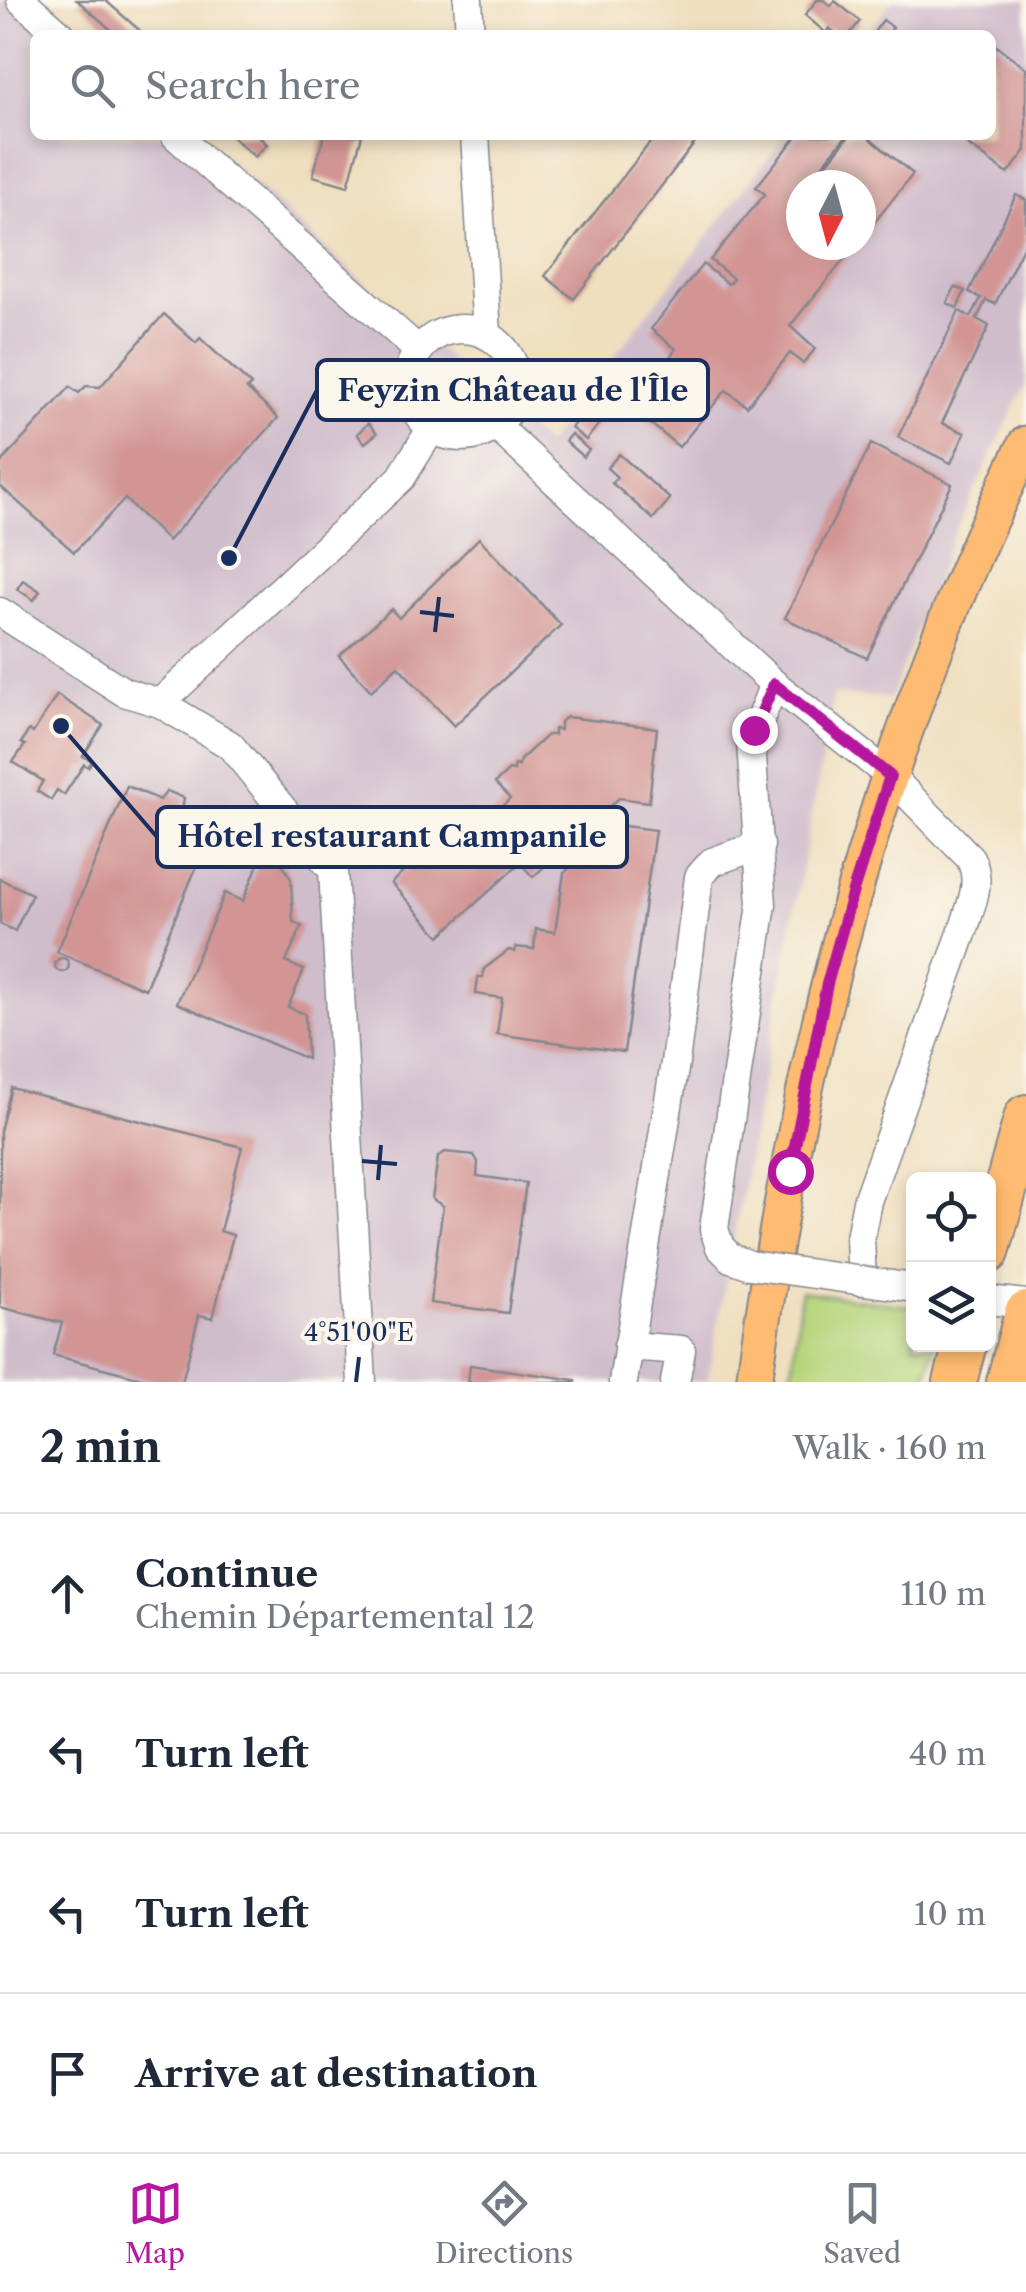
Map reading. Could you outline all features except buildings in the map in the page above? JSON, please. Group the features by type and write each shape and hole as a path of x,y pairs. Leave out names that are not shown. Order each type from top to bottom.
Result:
{"highway":[{"path":"996,1223 1026,1116"},
{"path":"1008,1382 1026,1312"},
{"path":"955,1382 963,1352"}],"main road":[{"path":"754,1382 827,984 853,891 936,643 973,553 1026,444"}],"street":[{"path":"21,0 55,30"},
{"path":"468,0 470,30"},
{"path":"181,140 418,350"},
{"path":"476,140 486,334"},
{"path":"468,328 486,334 512,360 517,378 508,412 496,426 481,434 464,437 432,428 416,413 408,392 409,370 418,350 432,337 450,330 468,328"},
{"path":"496,426 774,684 890,776 970,858 976,871 976,886 867,1201 860,1238 862,1281"},
{"path":"160,703 400,478 432,428"},
{"path":"0,612 124,692 160,703 230,746 333,870 362,1382"},
{"path":"774,684 751,742 762,904 714,1228 720,1247 731,1258 750,1265 906,1287"},
{"path":"622,1382 675,1063 699,878 712,862 760,845"},
{"path":"996,1301 1026,1304"},
{"path":"628,1346 681,1350 675,1382"}],"shaded area":[{"path":"0,0 48,0 82,30 30,30 30,140 205,140 546,445 782,140 996,140 996,30 869,30 893,0 1026,0 1026,383 952,537 890,698 834,695 707,1382 0,1382"}],"green space":[{"path":"801,1291 906,1306 906,1352 933,1352 925,1382 791,1382"}],"place":[{"name":"Feyzin Château de l'Île","path":"229,558"},
{"name":"Hôtel restaurant Campanile","path":"61,726"}],"route":[{"path":"754,730 774,684 890,776 827,984 790,1171"}]}
